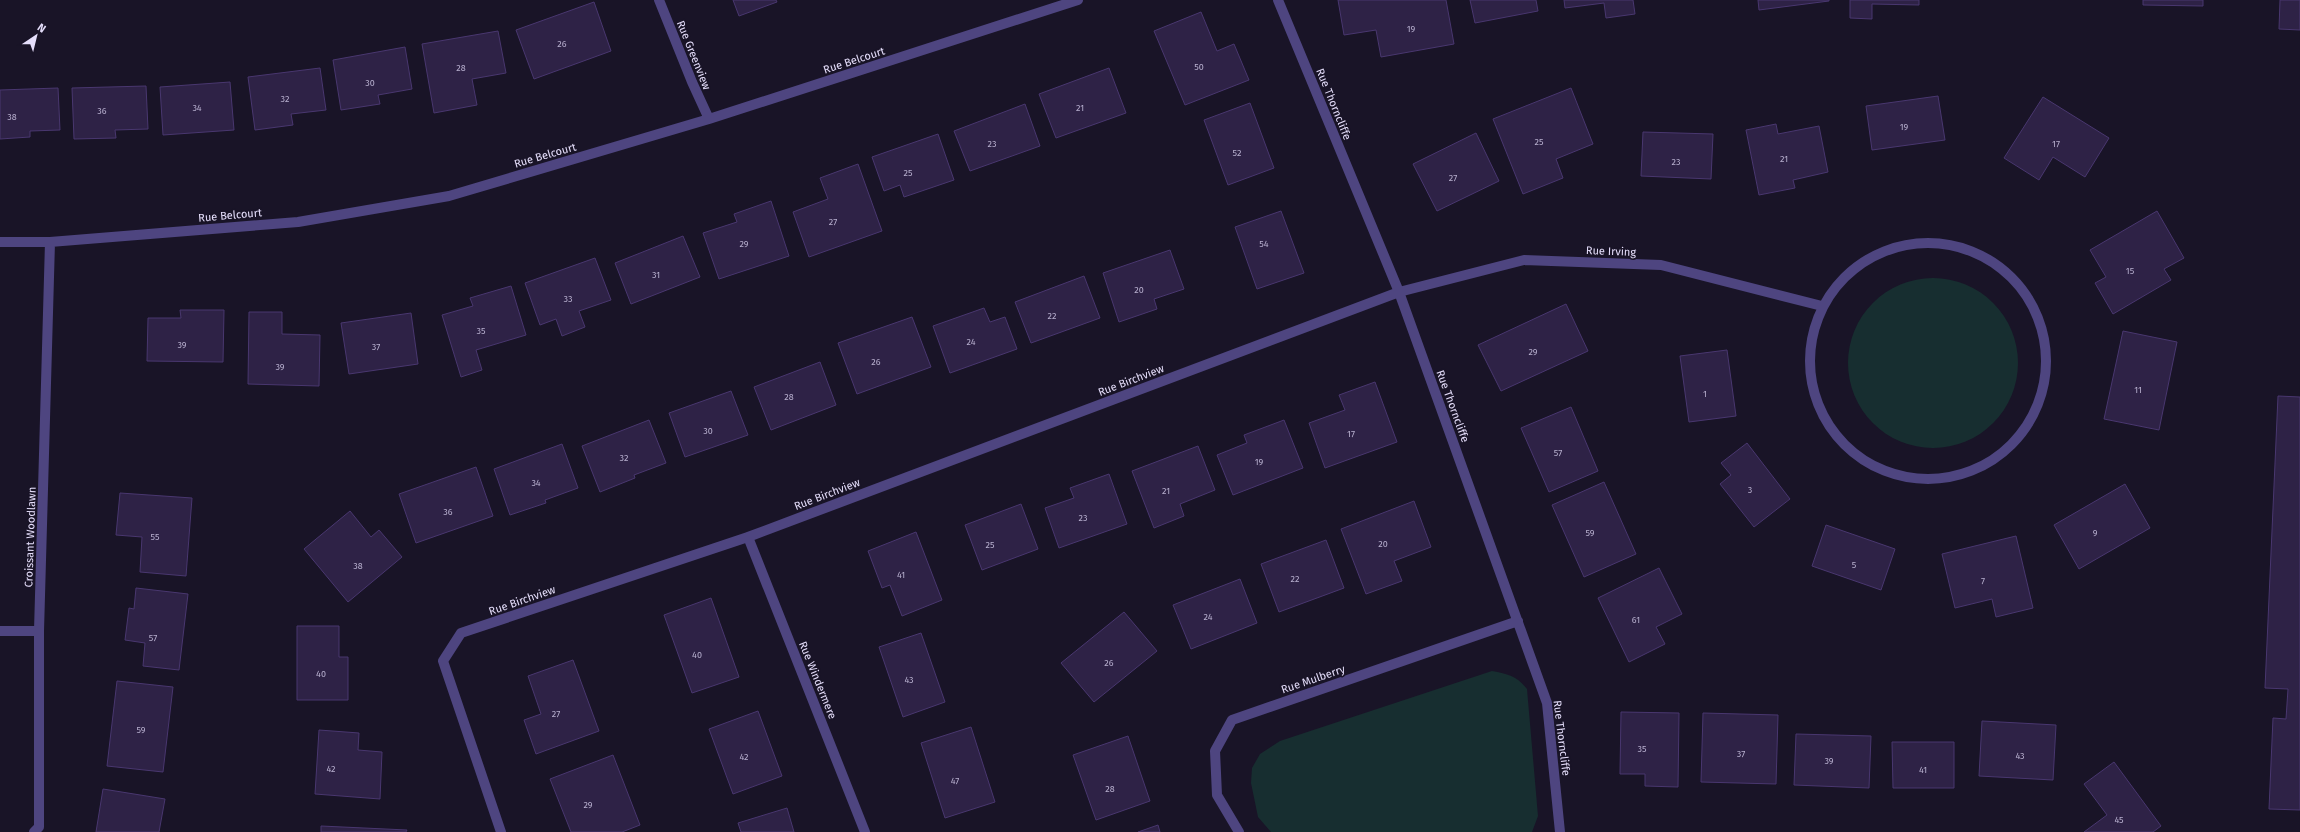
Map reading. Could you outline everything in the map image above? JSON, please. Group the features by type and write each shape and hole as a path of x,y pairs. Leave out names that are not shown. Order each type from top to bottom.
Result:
{"street":[{"name":"Rue Greenview","path":"659,0 692,82 709,119"},
{"name":"Rue Belcourt","path":"0,242 50,242 298,222 449,196 709,119 1078,0"},
{"name":"Rue Thorncliffe","path":"1278,0 1399,292 1547,703 1560,832"},
{"name":"Croissant Woodlawn","path":"34,832 39,826 40,631 50,242"},
{"path":"1911,243 1948,244 1984,256 2014,279 2036,310 2046,346 2045,384 2032,420 2006,451 1972,472 1931,480 1890,474 1855,454 1827,424 1812,386 1810,346 1822,306 1844,276 1875,254 1911,243"},
{"name":"Rue Irving","path":"1399,292 1524,260 1660,265 1822,306"},
{"name":"Rue Birchview","path":"501,832 443,661 461,633 748,537 1399,292"},
{"name":"Rue Windermere","path":"748,537 865,832"},
{"name":"Rue Mulberry","path":"1239,832 1217,795 1215,751 1232,720 1518,621"},
{"path":"0,631 40,631"}],"green space":[{"path":"1925,278 1941,278 1966,284 1987,297 1999,309 2012,330 2015,338 2018,363 2017,380 2012,396 1999,417 1987,429 1966,442 1958,445 1941,448 1925,448 1900,442 1879,429 1867,417 1854,396 1851,388 1848,371 1848,355 1854,330 1867,309 1879,297 1900,284 1908,281"},
{"path":"1492,671 1516,678 1527,689 1538,816 1532,832 1271,832 1258,817 1251,783 1252,768 1260,754 1280,741"}],"building":[{"path":"733,0 776,0 777,2 739,16"},
{"path":"1338,0 1446,0 1454,44 1381,57 1376,30 1344,35"},
{"path":"1470,0 1536,0 1538,11 1475,23"},
{"path":"1564,0 1633,0 1635,14 1606,18 1604,3 1565,8"},
{"path":"1758,0 1829,0 1829,1 1759,10"},
{"path":"1850,0 1919,0 1919,5 1872,4 1872,19 1850,18"},
{"path":"2143,0 2203,0 2203,6 2143,5"},
{"path":"2280,0 2300,0 2300,30 2279,29"},
{"path":"594,2 611,51 534,79 516,30"},
{"path":"1201,12 1217,51 1234,44 1249,80 1185,105 1154,31"},
{"path":"498,31 506,73 472,79 477,105 434,113 422,44"},
{"path":"405,47 412,89 378,95 380,104 341,110 333,60"},
{"path":"320,68 326,110 291,114 293,125 255,130 248,77"},
{"path":"1109,68 1126,113 1056,138 1039,94"},
{"path":"230,82 234,130 163,135 160,87"},
{"path":"146,86 148,129 115,130 116,138 74,139 72,88"},
{"path":"58,88 60,130 30,131 30,137 0,139 0,90"},
{"path":"1571,88 1593,144 1556,159 1563,178 1523,194 1493,119"},
{"path":"1938,96 1945,140 1872,150 1866,106"},
{"path":"2043,97 2109,138 2085,177 2053,157 2039,180 2004,158"},
{"path":"1250,103 1274,168 1228,185 1204,120"},
{"path":"1025,104 1040,146 970,171 954,131"},
{"path":"1776,124 1778,134 1819,126 1828,172 1793,180 1795,188 1759,195 1746,130"},
{"path":"1643,132 1713,134 1711,179 1641,176"},
{"path":"1476,133 1499,181 1437,211 1413,164"},
{"path":"938,134 954,180 904,197 900,185 884,191 872,157"},
{"path":"858,164 882,231 809,257 793,212 828,199 820,178"},
{"path":"771,201 789,256 719,279 703,233 737,222 734,214"},
{"path":"1281,211 1304,273 1257,289 1235,227"},
{"path":"2157,211 2184,258 2164,269 2171,280 2113,314 2095,283 2106,277 2090,250"},
{"path":"683,236 700,277 631,304 615,263"},
{"path":"1170,250 1184,289 1154,299 1157,309 1119,322 1103,273"},
{"path":"595,258 611,300 579,311 585,327 562,336 556,319 540,325 525,283"},
{"path":"1084,276 1100,318 1031,343 1015,302"},
{"path":"511,286 526,335 476,350 482,370 461,377 442,315 473,306 470,298"},
{"path":"1566,304 1588,351 1501,391 1478,345"},
{"path":"984,308 990,322 1005,317 1017,349 950,373 933,326"},
{"path":"180,310 224,310 223,362 147,361 148,318 181,318"},
{"path":"249,312 282,312 282,334 320,335 319,386 248,384"},
{"path":"411,313 418,364 349,374 341,323"},
{"path":"912,317 931,367 857,394 838,343"},
{"path":"2123,331 2177,342 2159,430 2104,419"},
{"path":"1727,350 1736,416 1689,422 1680,356"},
{"path":"820,362 836,405 771,430 754,387"},
{"path":"1375,382 1397,442 1325,468 1309,423 1345,410 1339,395"},
{"path":"731,391 748,435 685,457 669,413"},
{"path":"2278,396 2300,397 2300,810 2269,809 2273,718 2286,719 2288,689 2265,688"},
{"path":"1571,407 1598,471 1549,492 1521,428"},
{"path":"649,420 666,463 634,475 635,478 600,492 582,446"},
{"path":"1284,420 1303,468 1233,495 1217,455 1247,443 1244,435"},
{"path":"1747,443 1790,499 1754,527 1720,484 1731,475 1721,463"},
{"path":"562,444 578,488 545,500 546,503 510,515 494,469"},
{"path":"1198,446 1215,490 1180,504 1184,516 1154,528 1132,471"},
{"path":"476,467 493,516 416,543 399,494"},
{"path":"1109,474 1127,524 1059,548 1045,508 1074,498 1070,488"},
{"path":"1604,482 1636,554 1584,577 1552,505"},
{"path":"2125,484 2150,528 2079,569 2054,525"},
{"path":"120,493 192,498 186,576 140,572 142,537 116,535"},
{"path":"1414,501 1431,547 1394,561 1402,581 1366,594 1341,529"},
{"path":"1021,504 1038,549 982,570 965,525"},
{"path":"350,511 371,537 379,530 402,557 348,602 304,549"},
{"path":"1826,525 1895,549 1881,590 1812,566"},
{"path":"916,532 942,600 902,616 890,585 882,588 868,551"},
{"path":"2016,536 2033,608 1996,617 1992,599 1955,608 1942,554"},
{"path":"1326,540 1344,588 1279,612 1261,564"},
{"path":"1659,568 1682,614 1656,627 1665,644 1629,662 1598,598"},
{"path":"1240,579 1257,623 1191,649 1173,605"},
{"path":"136,588 188,594 179,670 143,666 145,643 125,640 129,608 134,609"},
{"path":"711,598 739,677 692,693 664,615"},
{"path":"1124,612 1157,651 1094,702 1061,663"},
{"path":"297,626 339,626 339,657 348,657 348,700 297,700"},
{"path":"921,633 945,702 903,717 879,647"},
{"path":"573,660 599,731 536,754 524,720 541,714 528,676"},
{"path":"117,681 173,687 163,772 107,766"},
{"path":"758,711 782,776 733,794 709,729"},
{"path":"1621,712 1679,713 1678,787 1645,786 1645,774 1620,774"},
{"path":"1703,713 1778,715 1776,784 1701,782"},
{"path":"1982,721 2056,725 2053,780 1979,776"},
{"path":"971,727 995,802 945,818 921,743"},
{"path":"319,730 359,733 358,750 382,752 380,799 315,794"},
{"path":"1796,734 1871,736 1869,788 1794,785"},
{"path":"1128,736 1150,801 1096,820 1073,755"},
{"path":"1892,742 1954,742 1954,788 1893,788"},
{"path":"613,755 640,825 622,832 571,832 550,779"},
{"path":"2114,762 2161,826 2153,832 2084,832 2107,815 2084,784"},
{"path":"103,789 165,799 159,832 96,832"},
{"path":"787,808 794,832 741,832 738,823"},
{"path":"1158,825 1160,832 1138,832"},
{"path":"321,826 407,830 406,832 321,832"}]}
